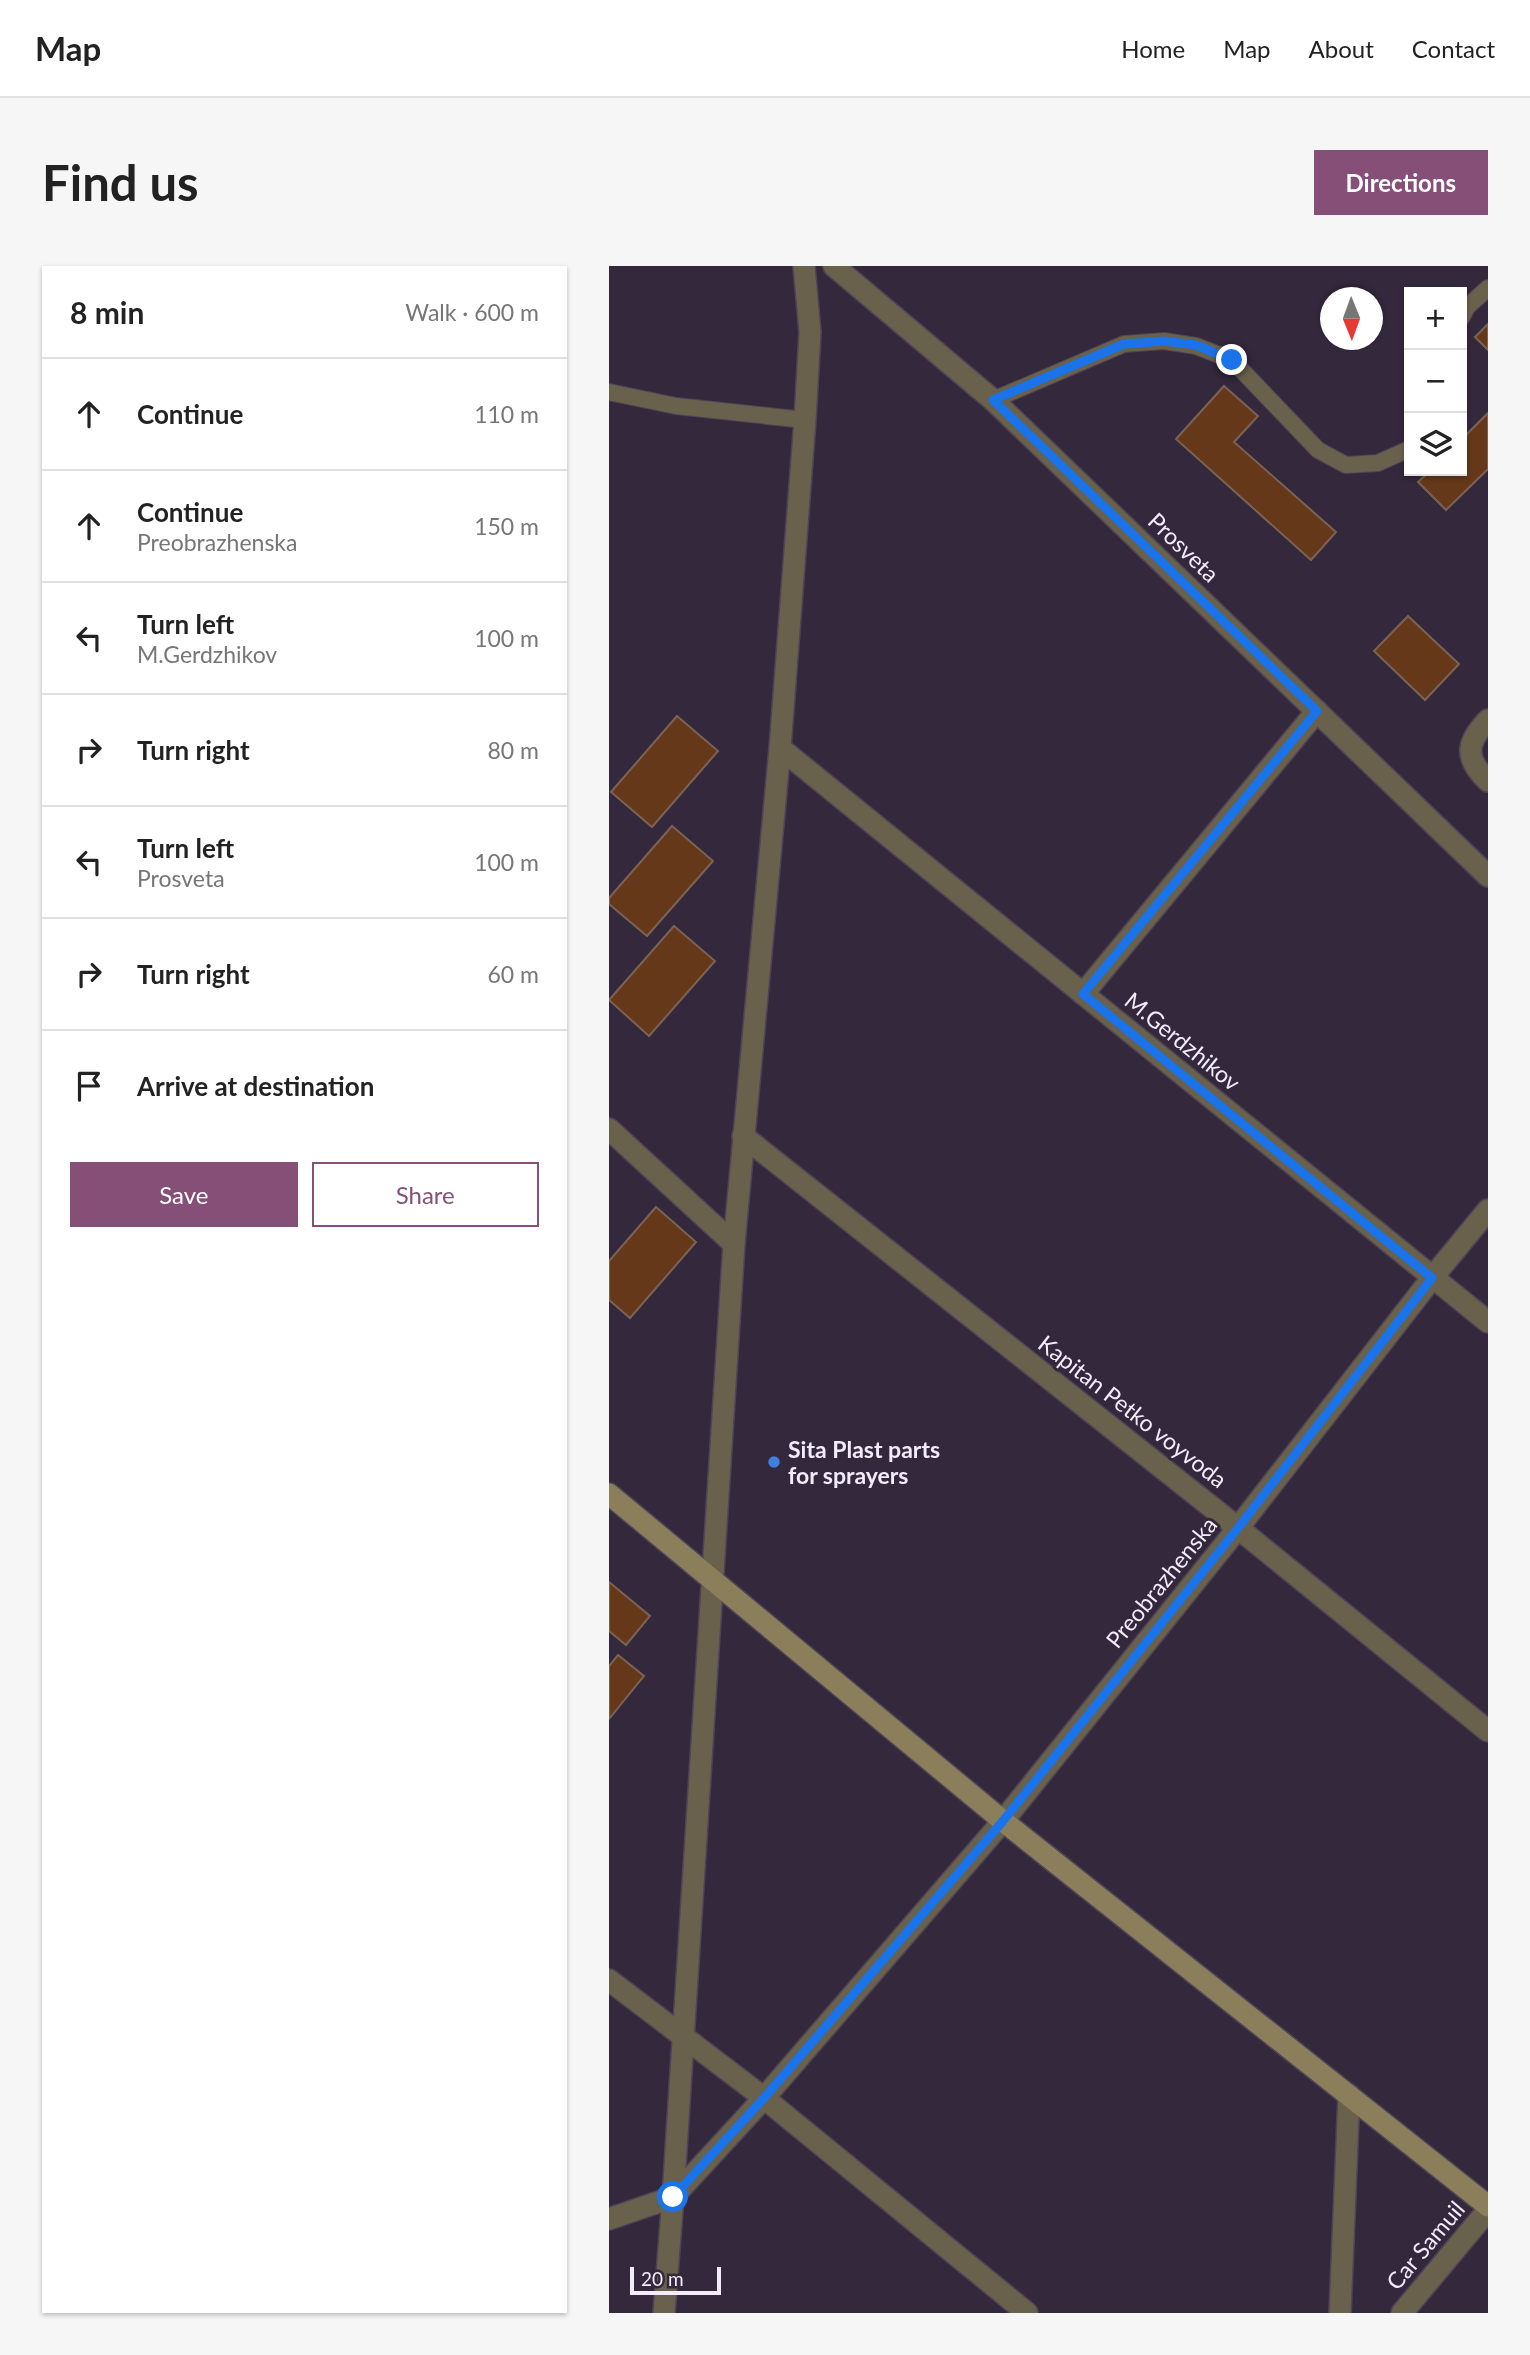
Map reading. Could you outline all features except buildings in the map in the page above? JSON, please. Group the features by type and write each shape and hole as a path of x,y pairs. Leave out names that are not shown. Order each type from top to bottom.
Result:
{"main road":[{"path":"609,1494 1003,1821 1488,2208"}],"street":[{"path":"664,2313 734,1244 780,748 805,419 810,331 804,266"},
{"name":"Prosveta","path":"835,266 993,400 1488,876"},
{"path":"1083,994 1317,711"},
{"path":"1488,720 1476,733 1469,747 1472,760 1488,782"},
{"name":"M.Gerdzhikov","path":"780,748 1488,1322"},
{"path":"609,1129 734,1244"},
{"name":"Kapitan Petko voyvoda","path":"743,1136 1238,1528 1488,1731"},
{"name":"Preobrazhenska","path":"673,2197 764,2098 1003,1821 1488,1210"},
{"path":"609,1980 764,2098 1027,2313"},
{"path":"1340,2313 1349,2095"},
{"path":"609,2219 673,2197"},
{"name":"Car Samuil","path":"1402,2313 1488,2208"}],"lane":[{"path":"1467,307 1488,288"},
{"path":"993,400 1124,344 1164,341 1196,345 1232,360 1318,450 1346,465 1378,463 1404,451"},
{"path":"609,392 676,406 805,419"}],"place":[{"name":"Sita Plast parts for sprayers","path":"774,1462"}],"route":[{"path":"673,2197 764,2098 1003,1821 1238,1528 1432,1278 1083,994 1317,711 993,400 1124,344 1164,341 1196,345 1232,360"}]}
